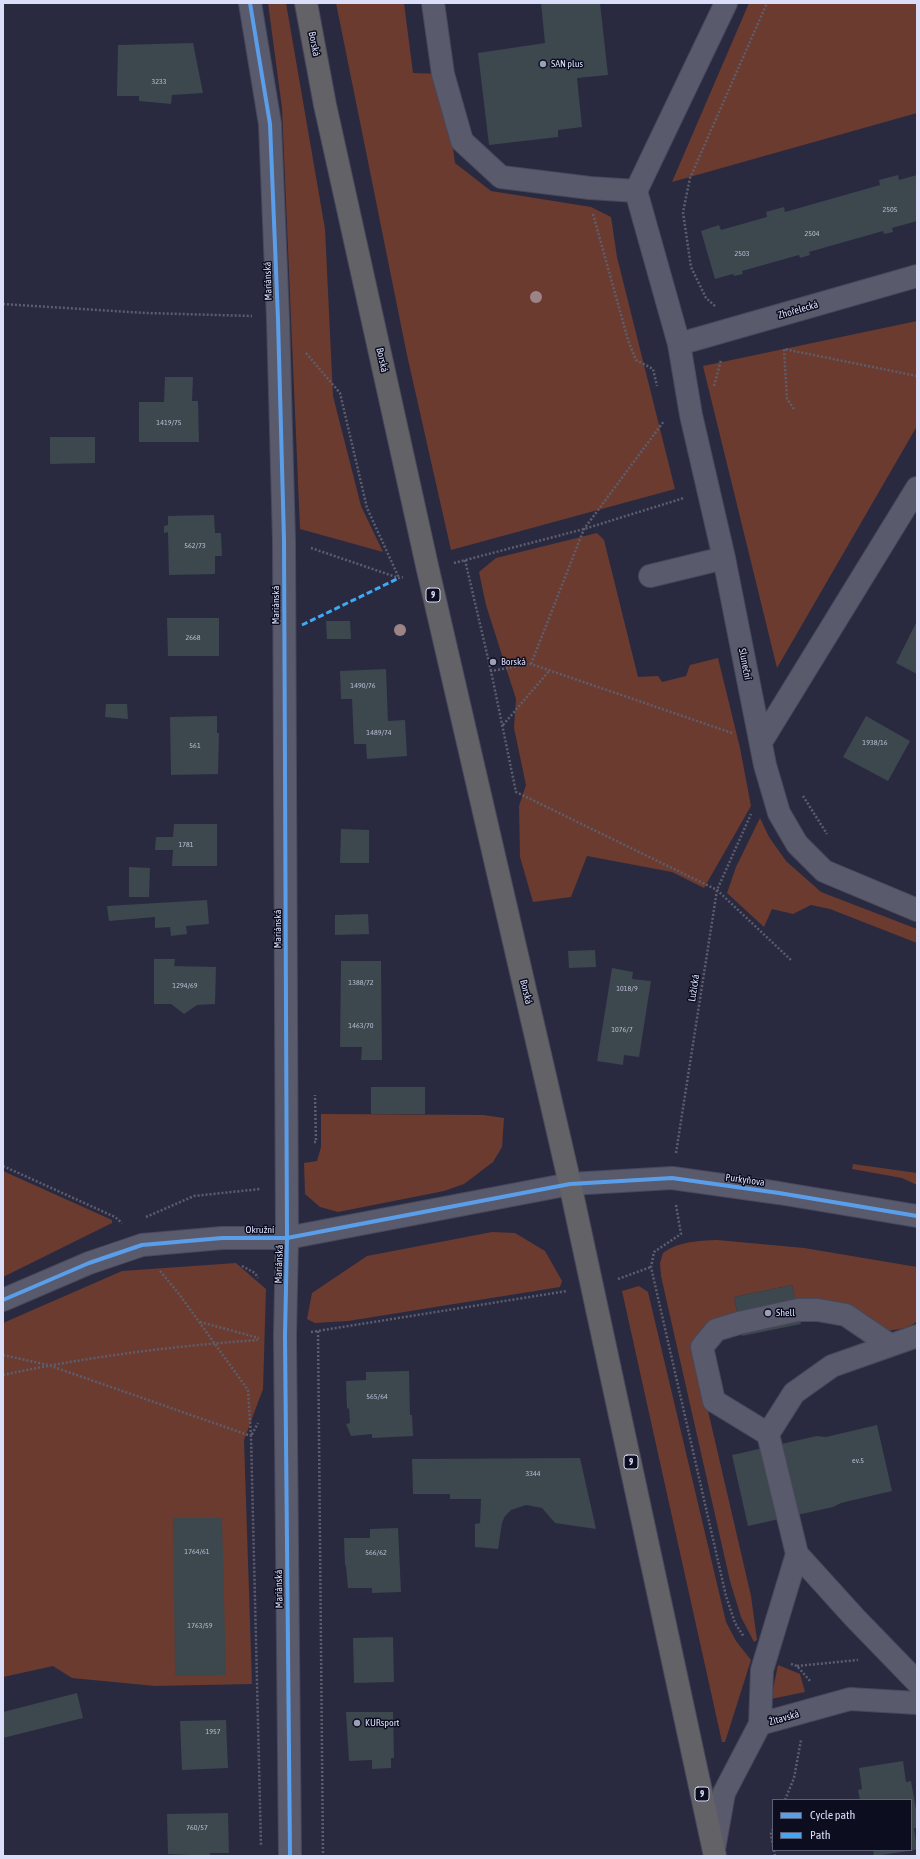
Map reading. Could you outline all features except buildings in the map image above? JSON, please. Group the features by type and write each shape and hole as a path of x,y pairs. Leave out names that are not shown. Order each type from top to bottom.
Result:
{"main road":[{"name":"Borská","path":"306,3 325,105 428,570 570,1184"},
{"name":"9","path":"570,1184 715,1852"}],"street":[{"name":"Mariánská","path":"250,3 270,124 268,318 284,540 287,1238 285,1336 290,1856"},
{"path":"433,3 443,74 462,141 501,177 590,188 636,191 726,3"},
{"name":"Sluneční","path":"636,191 679,344 691,415 724,558 761,742 779,813 797,844 824,871 917,910"},
{"name":"Zhořelecká","path":"679,344 917,276"},
{"path":"761,742 917,488"},
{"path":"650,576 724,558"},
{"name":"Purkyňova","path":"570,1184 672,1178 779,1193 917,1216"},
{"name":"Okružní","path":"3,1300 89,1263 142,1245 222,1238 287,1238 570,1184"},
{"path":"890,1346 846,1316 818,1310 798,1310 716,1330 702,1347 714,1401 768,1434 797,1554 917,1682"},
{"path":"768,1434 794,1393 832,1366 917,1336"},
{"path":"760,1724 762,1670 797,1554"},
{"name":"Žitavská","path":"715,1852 724,1793 760,1724 850,1699 917,1703"}],"path":[{"path":"718,308 706,298 692,267 683,212 690,178 767,3"},
{"path":"590,188 591,208 628,340 636,360 653,369 658,391"},
{"path":"3,304 146,313 268,318 340,393 367,508 399,578"},
{"path":"794,409 787,399 784,349 917,376"},
{"path":"531,664 584,529 666,420 691,415"},
{"path":"284,540 399,578 584,529 709,490"},
{"path":"465,560 491,671 516,792 717,890 792,962"},
{"path":"491,671 531,664 761,742"},
{"path":"503,726 549,670"},
{"path":"801,792 831,840"},
{"path":"3,1166 115,1217 126,1226 119,1229"},
{"path":"140,1220 194,1196 261,1189"},
{"path":"142,1245 200,1322 213,1344 248,1390 251,1436 261,1848"},
{"path":"285,1336 593,1287 651,1267 726,1596 735,1623 750,1647 766,1656 780,1659 797,1666 893,1657"},
{"path":"3,1375 48,1365 213,1344 265,1340 200,1322"},
{"path":"318,1331 323,1856"},
{"path":"3,1355 48,1365 251,1436"},
{"path":"251,1436 260,1418"},
{"path":"785,1799 794,1778 812,1684 797,1666"}],"shaded area":[{"path":"268,3 286,3 325,229 333,396 361,506 383,552 300,529 282,108"},
{"path":"336,3 404,3 413,73 443,74 455,163 491,191 591,207 611,217 617,257 675,489 451,550 407,355"},
{"path":"749,3 917,3 917,113 672,182"},
{"path":"917,321 917,426 777,668 703,366"},
{"path":"597,533 604,540 638,677 658,676 662,682 686,676 690,665 718,658 740,748 751,806 704,888 672,872 587,856 571,897 533,902 520,857 519,806 526,785 514,728 516,699 486,605 479,572 496,558"},
{"path":"760,818 769,837 786,861 821,892 917,929 917,943 830,909 811,905 793,914 772,909 764,927 727,893 736,867"},
{"path":"321,1114 483,1115 504,1118 502,1147 493,1162 464,1184 444,1191 338,1212 320,1207 305,1194 304,1163 317,1161 321,1147"},
{"path":"853,1164 917,1173 917,1185 902,1178 852,1169"},
{"path":"3,1171 112,1220 112,1223 3,1277"},
{"path":"492,1232 515,1233 545,1251 562,1281 560,1287 348,1321 315,1323 307,1319 312,1293 367,1256"},
{"path":"717,1240 804,1248 917,1267 917,1321 910,1326 896,1330 883,1331 796,1303 792,1285 734,1297 738,1316 719,1321 705,1327 698,1338 696,1359 751,1596 757,1640 754,1642 741,1617 730,1581 661,1276 660,1263 663,1253 669,1249 688,1242"},
{"path":"236,1263 266,1289 263,1389 244,1440 252,1684 155,1686 72,1678 53,1666 3,1677 3,1323 122,1271"},
{"path":"639,1286 648,1292 726,1622 736,1641 751,1660 725,1742 722,1742 622,1291"},
{"path":"778,1665 800,1674 805,1692 771,1699"}],"marked path":[{"path":"302,625 399,578"}],"cycle path":[{"path":"250,3 270,124 278,319 284,540 287,1238 285,1336 290,1856"},
{"path":"3,1300 89,1263 142,1245 222,1238 287,1238 570,1184 672,1178 779,1193 917,1216"}],"place":[{"name":"SAN plus","path":"543,64"},
{"name":"Borská","path":"493,662"},
{"name":"Shell","path":"768,1313"},
{"name":"KURsport","path":"357,1723"}]}
